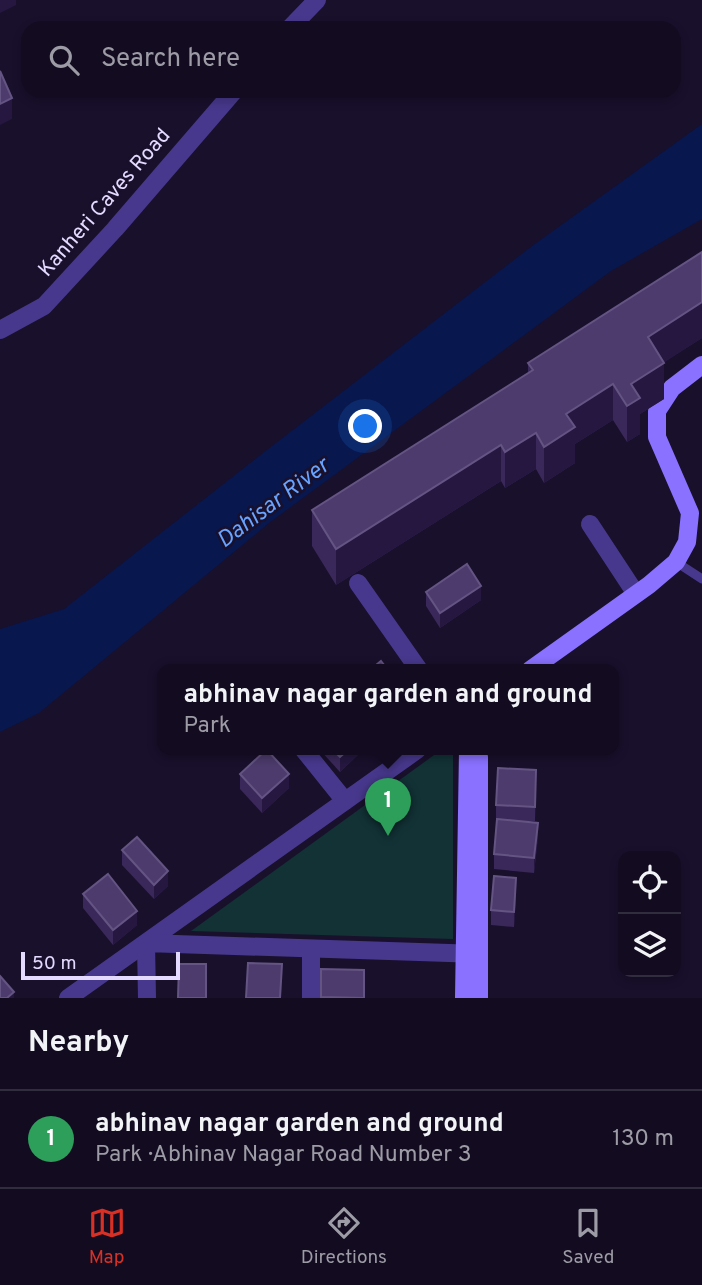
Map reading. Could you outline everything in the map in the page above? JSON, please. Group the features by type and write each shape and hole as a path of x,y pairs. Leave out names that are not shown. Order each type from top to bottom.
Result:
{"street":[{"path":"297,21 317,0"},
{"name":"Kanheri Caves Road","path":"0,330 44,306 116,229 228,98"},
{"path":"538,664 676,562 687,542 690,513 657,437 657,411 671,388 702,365"},
{"path":"590,524 636,594"},
{"path":"358,583 415,664"},
{"path":"308,755 345,801"},
{"path":"68,998 410,755"},
{"path":"468,755 472,954 479,998"},
{"path":"464,998 472,954 479,755"},
{"path":"146,943 472,954"},
{"path":"146,943 147,998"},
{"path":"311,998 312,949"}],"lane":[{"path":"676,562 702,579"}],"green space":[{"path":"434,755 453,755 453,939 191,931"}],"water":[{"name":"Dahisar River","path":"702,124 702,219 611,271 269,523 39,713 0,732 0,629 64,609 532,246"}],"building":[{"path":"0,71 12,98 0,104"},
{"path":"702,252 702,302 648,337 664,363 631,384 640,398 627,406 613,384 566,414 575,427 544,447 536,433 505,452 501,445 336,549 312,510 533,370 528,363"},
{"path":"467,564 481,586 440,613 426,592"},
{"path":"261,755 272,755 289,774 262,798 240,774"},
{"path":"498,768 536,770 535,807 496,805"},
{"path":"497,819 538,823 534,858 494,854"},
{"path":"137,837 168,871 154,885 122,850"},
{"path":"108,874 137,911 113,930 83,894"},
{"path":"494,876 516,878 514,912 491,910"},
{"path":"248,963 282,964 280,998 246,998"},
{"path":"179,964 206,964 206,998 178,998"},
{"path":"321,969 364,970 364,998 321,997"},
{"path":"0,976 14,992 7,998 0,998"}],"place":[{"name":"abhinav nagar garden and ground","path":"388,836"}]}
